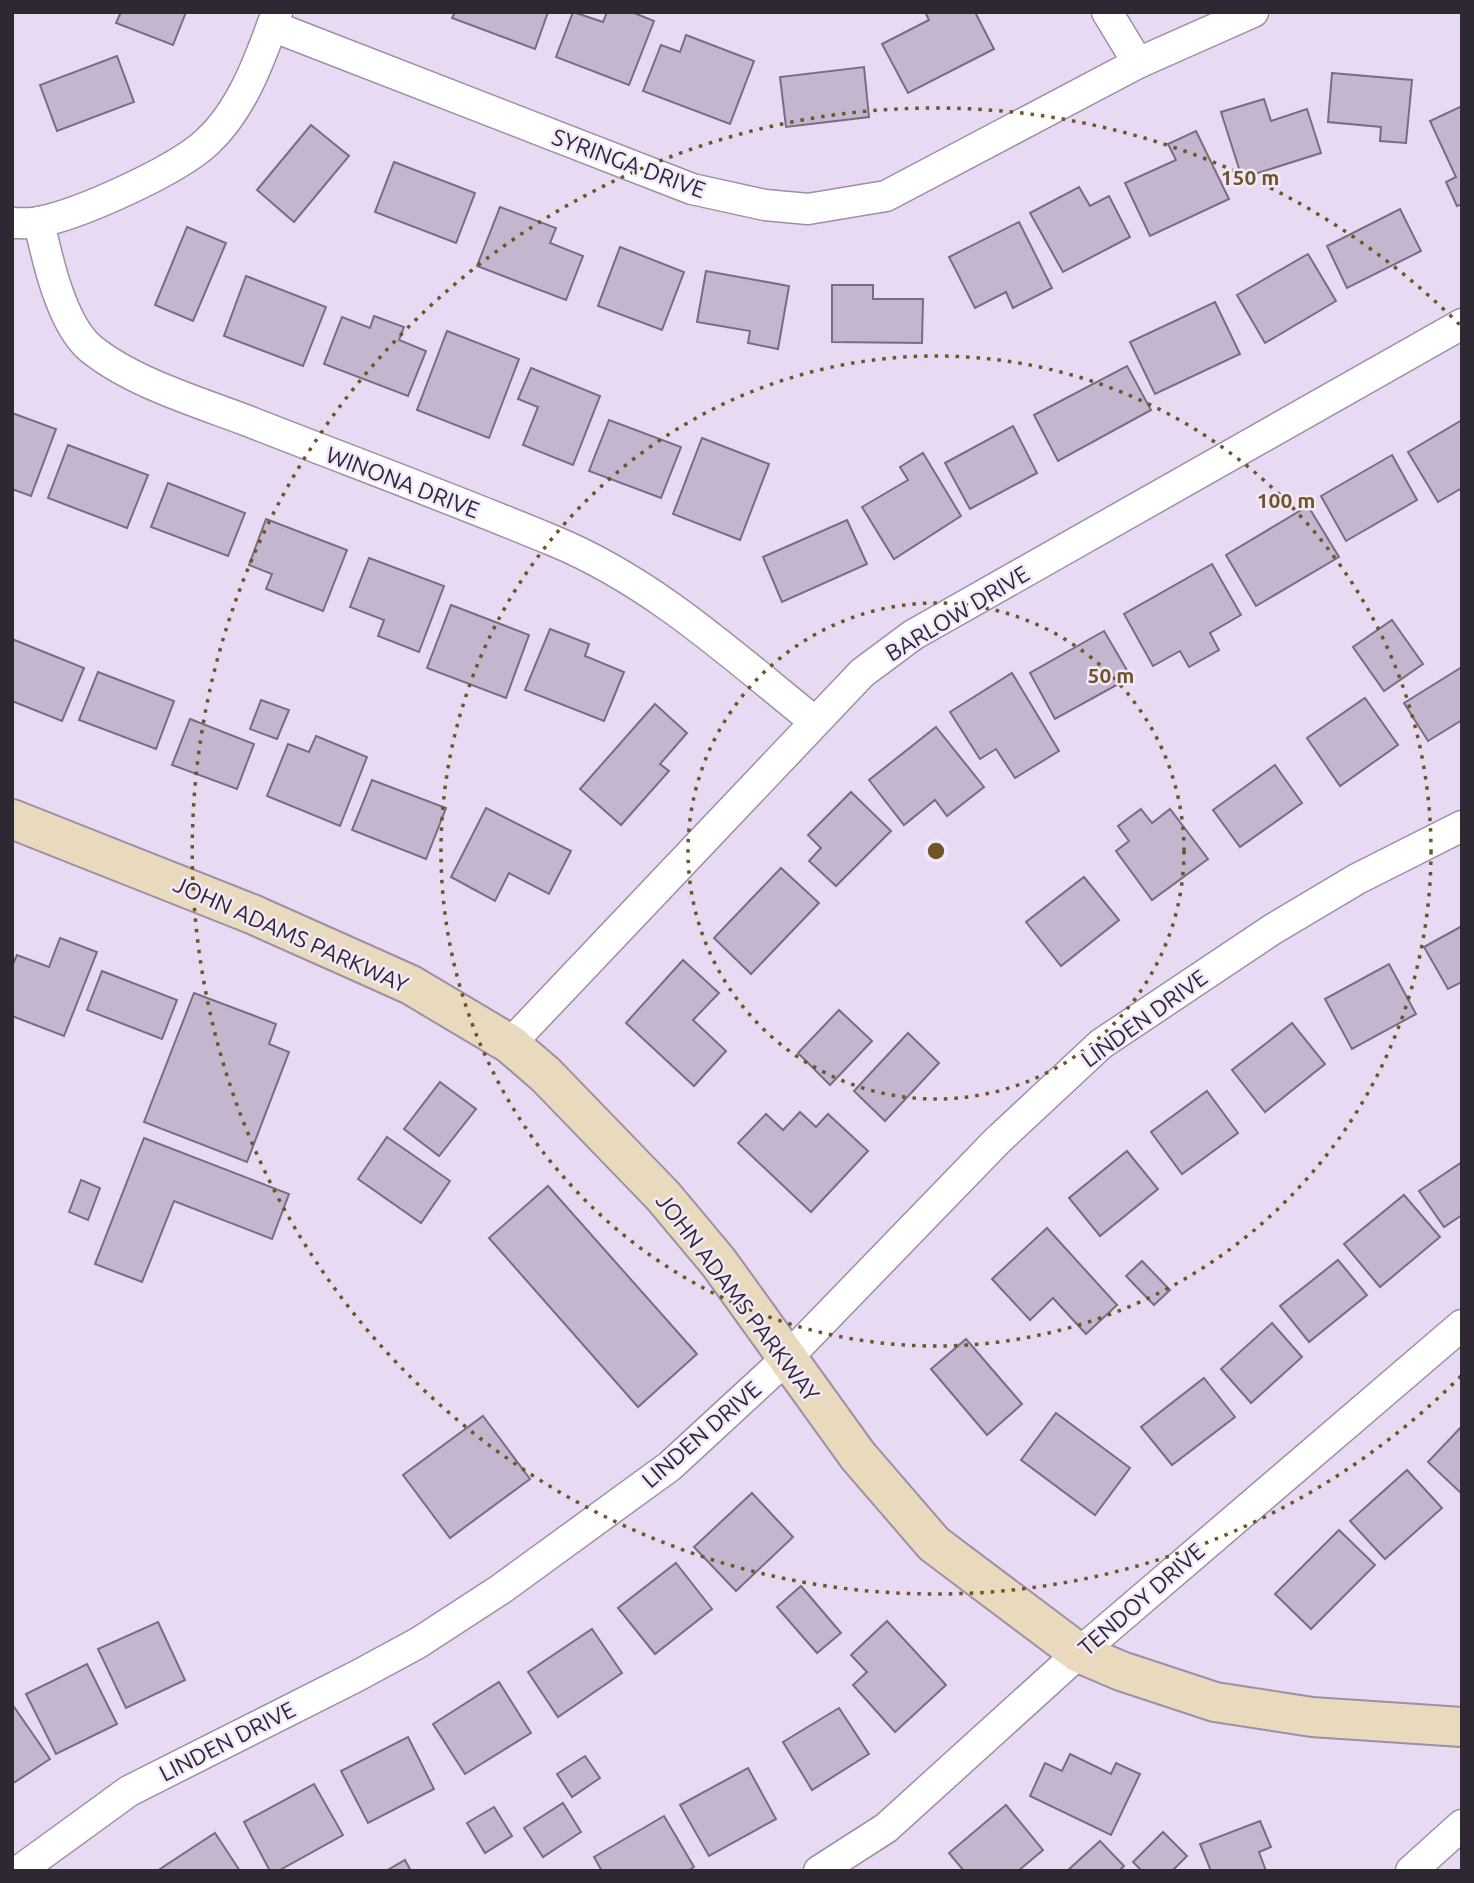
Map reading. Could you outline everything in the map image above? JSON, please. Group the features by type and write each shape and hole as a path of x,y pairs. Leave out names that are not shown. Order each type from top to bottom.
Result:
{"street":[{"path":"1107,12 1138,63"},
{"name":"SYRINGA DRIVE","path":"275,19 692,190 765,205 808,209 886,196 1138,63 1253,12"},
{"path":"25,223 104,199 155,176 206,143 248,83 275,19"},
{"name":"WINONA DRIVE","path":"25,223 47,256 74,330 89,347 112,364 177,394 557,542 660,597 814,721"},
{"name":"BARLOW DRIVE","path":"510,1044 862,673 913,635 1462,324"},
{"name":"JOHN ADAMS PARKWAY","path":"12,819 252,914 411,985 510,1044 546,1075 663,1196 719,1263 858,1456 934,1544 1079,1653 1121,1671 1215,1702 1312,1717 1462,1727"},
{"name":"LINDEN DRIVE","path":"19,1871 129,1791 377,1665 501,1589 670,1466 786,1359 997,1141 1101,1044 1273,929 1357,879 1462,826"},
{"name":"TENDOY DRIVE","path":"819,1871 886,1828 1079,1653 1462,1325"},
{"path":"1411,1871 1462,1825"}],"building":[{"path":"121,12 186,12 173,45 116,23"},
{"path":"455,12 548,12 535,49 452,18"},
{"path":"573,12 603,22 607,12 632,12 654,21 629,85 556,57"},
{"path":"925,12 975,12 994,49 908,93 882,44 929,20"},
{"path":"686,35 754,61 730,124 643,91 661,45 680,52"},
{"path":"117,56 134,102 57,131 40,85"},
{"path":"864,67 869,117 786,127 780,77"},
{"path":"1332,73 1412,80 1406,143 1380,141 1381,127 1328,122"},
{"path":"1264,99 1271,121 1307,109 1321,153 1242,178 1221,112"},
{"path":"1462,106 1462,204 1457,206 1446,182 1456,177 1430,121"},
{"path":"311,125 349,156 294,222 257,190"},
{"path":"1196,131 1229,199 1150,236 1125,183 1176,160 1168,144"},
{"path":"394,162 475,193 456,243 375,212"},
{"path":"1079,187 1090,206 1109,196 1130,237 1063,272 1030,213"},
{"path":"500,207 556,228 550,243 583,256 566,300 477,266"},
{"path":"1400,209 1421,251 1347,288 1327,246"},
{"path":"1019,222 1052,288 1013,308 1006,292 975,308 949,257"},
{"path":"187,227 226,243 193,321 155,305"},
{"path":"620,247 684,272 662,330 598,306"},
{"path":"1308,254 1336,301 1265,343 1237,295"},
{"path":"706,271 789,286 778,349 748,343 750,331 697,322"},
{"path":"246,276 326,307 303,366 224,336"},
{"path":"832,285 873,285 873,299 923,299 922,343 832,342"},
{"path":"1215,302 1240,354 1155,394 1130,342"},
{"path":"374,316 404,327 399,340 426,351 408,396 324,364 342,317 370,328"},
{"path":"447,331 519,359 489,438 417,410"},
{"path":"1127,366 1151,410 1058,461 1034,415"},
{"path":"531,368 600,396 573,465 523,445 538,407 518,399"},
{"path":"12,413 56,429 31,496 12,489"},
{"path":"609,420 681,447 661,498 589,471"},
{"path":"1462,420 1462,488 1438,502 1408,452"},
{"path":"1013,426 1037,473 970,509 945,463"},
{"path":"702,438 769,464 740,540 673,514"},
{"path":"68,445 148,475 127,528 48,498"},
{"path":"923,453 961,516 894,559 862,507 908,480 900,467"},
{"path":"1392,455 1417,500 1346,541 1321,496"},
{"path":"168,483 245,513 228,556 151,527"},
{"path":"1308,506 1339,557 1256,606 1226,555"},
{"path":"266,519 347,550 323,611 266,589 272,574 249,565"},
{"path":"847,520 867,564 782,602 763,557"},
{"path":"369,558 444,586 419,652 378,636 384,620 350,607"},
{"path":"1212,564 1241,615 1210,633 1219,650 1189,667 1180,651 1153,666 1124,614"},
{"path":"451,605 529,635 506,698 427,668"},
{"path":"1392,620 1423,664 1384,691 1353,647"},
{"path":"550,629 589,644 585,656 624,672 604,721 525,690"},
{"path":"1104,631 1131,677 1055,719 1030,673"},
{"path":"12,639 84,668 62,721 12,701"},
{"path":"1462,667 1462,720 1428,741 1404,703"},
{"path":"98,672 174,701 156,749 79,720"},
{"path":"1012,673 1059,751 1015,778 996,749 980,759 950,712"},
{"path":"1365,698 1398,745 1340,786 1307,738"},
{"path":"261,700 289,710 277,739 250,729"},
{"path":"655,704 687,733 660,764 669,771 621,825 580,789"},
{"path":"190,719 254,744 237,789 172,765"},
{"path":"936,727 984,787 947,816 935,800 904,825 869,780"},
{"path":"316,736 367,757 340,826 267,796 288,744 309,752"},
{"path":"1275,765 1302,803 1240,847 1213,810"},
{"path":"372,780 446,808 426,859 352,830"},
{"path":"851,792 891,831 836,886 809,861 821,848 808,835"},
{"path":"486,808 571,851 549,894 509,873 495,901 451,877"},
{"path":"1141,809 1152,823 1170,809 1208,859 1152,900 1116,851 1129,841 1118,826"},
{"path":"781,868 819,903 751,974 714,938"},
{"path":"1084,877 1119,920 1061,966 1026,922"},
{"path":"1462,926 1462,982 1448,989 1424,947"},
{"path":"60,938 97,952 64,1036 12,1016 12,966 17,955 49,967"},
{"path":"683,960 719,993 693,1020 726,1051 694,1086 626,1023"},
{"path":"1389,964 1416,1014 1352,1049 1325,999"},
{"path":"102,971 177,1000 162,1039 87,1010"},
{"path":"194,993 276,1024 269,1044 289,1052 247,1162 144,1122"},
{"path":"839,1010 872,1041 830,1085 798,1053"},
{"path":"1292,1023 1325,1064 1265,1112 1232,1070"},
{"path":"908,1033 939,1063 885,1121 854,1091"},
{"path":"440,1082 476,1109 439,1156 404,1129"},
{"path":"1207,1091 1238,1133 1182,1174 1151,1132"},
{"path":"800,1112 816,1127 828,1114 868,1151 811,1212 738,1143 766,1114 783,1130"},
{"path":"387,1137 450,1181 421,1223 358,1179"},
{"path":"144,1138 289,1194 272,1239 174,1201 142,1282 95,1264"},
{"path":"1127,1151 1158,1189 1100,1236 1069,1198"},
{"path":"1462,1162 1462,1215 1444,1227 1419,1191"},
{"path":"81,1180 100,1188 88,1220 69,1212"},
{"path":"548,1186 697,1354 638,1407 489,1238"},
{"path":"1404,1195 1440,1237 1380,1287 1344,1244"},
{"path":"1047,1228 1117,1305 1086,1334 1053,1298 1030,1320 992,1279"},
{"path":"1338,1260 1367,1295 1309,1342 1280,1306"},
{"path":"1142,1261 1170,1290 1154,1305 1126,1276"},
{"path":"1272,1323 1302,1357 1251,1403 1221,1369"},
{"path":"966,1339 1022,1404 987,1435 931,1369"},
{"path":"1204,1378 1235,1417 1172,1465 1141,1427"},
{"path":"1056,1413 1130,1468 1095,1515 1021,1460"},
{"path":"483,1416 530,1479 450,1538 403,1475"},
{"path":"1462,1426 1462,1494 1428,1462"},
{"path":"1407,1470 1442,1508 1385,1559 1350,1521"},
{"path":"752,1493 793,1537 736,1591 694,1547"},
{"path":"1339,1530 1375,1565 1311,1629 1275,1594"},
{"path":"676,1563 712,1609 655,1654 618,1608"},
{"path":"801,1586 841,1633 817,1653 777,1607"},
{"path":"887,1621 946,1685 895,1732 853,1685 867,1672 851,1655"},
{"path":"158,1622 185,1680 126,1708 98,1649"},
{"path":"592,1629 622,1673 558,1717 528,1672"},
{"path":"87,1664 117,1724 56,1754 26,1694"},
{"path":"499,1682 531,1733 465,1774 433,1724"},
{"path":"12,1704 50,1759 12,1784"},
{"path":"839,1708 869,1754 812,1790 783,1742"},
{"path":"408,1737 434,1789 368,1823 341,1771"},
{"path":"1070,1754 1111,1774 1116,1763 1140,1774 1111,1835 1030,1796 1045,1763 1062,1771"},
{"path":"585,1756 600,1778 572,1797 557,1774"},
{"path":"748,1768 776,1819 709,1856 680,1805"},
{"path":"314,1784 343,1835 278,1871 270,1871 244,1822"},
{"path":"563,1803 581,1832 543,1857 524,1828"},
{"path":"1006,1805 1043,1850 1018,1871 964,1871 949,1853"},
{"path":"494,1807 512,1836 485,1853 467,1823"},
{"path":"664,1816 694,1867 687,1871 602,1871 594,1857"},
{"path":"1260,1821 1271,1847 1259,1852 1266,1871 1211,1871 1200,1844"},
{"path":"1163,1832 1187,1856 1172,1871 1142,1871 1133,1862"},
{"path":"215,1833 240,1871 157,1871"},
{"path":"1100,1841 1124,1866 1119,1871 1067,1871"},
{"path":"405,1860 411,1871 386,1871"}]}
